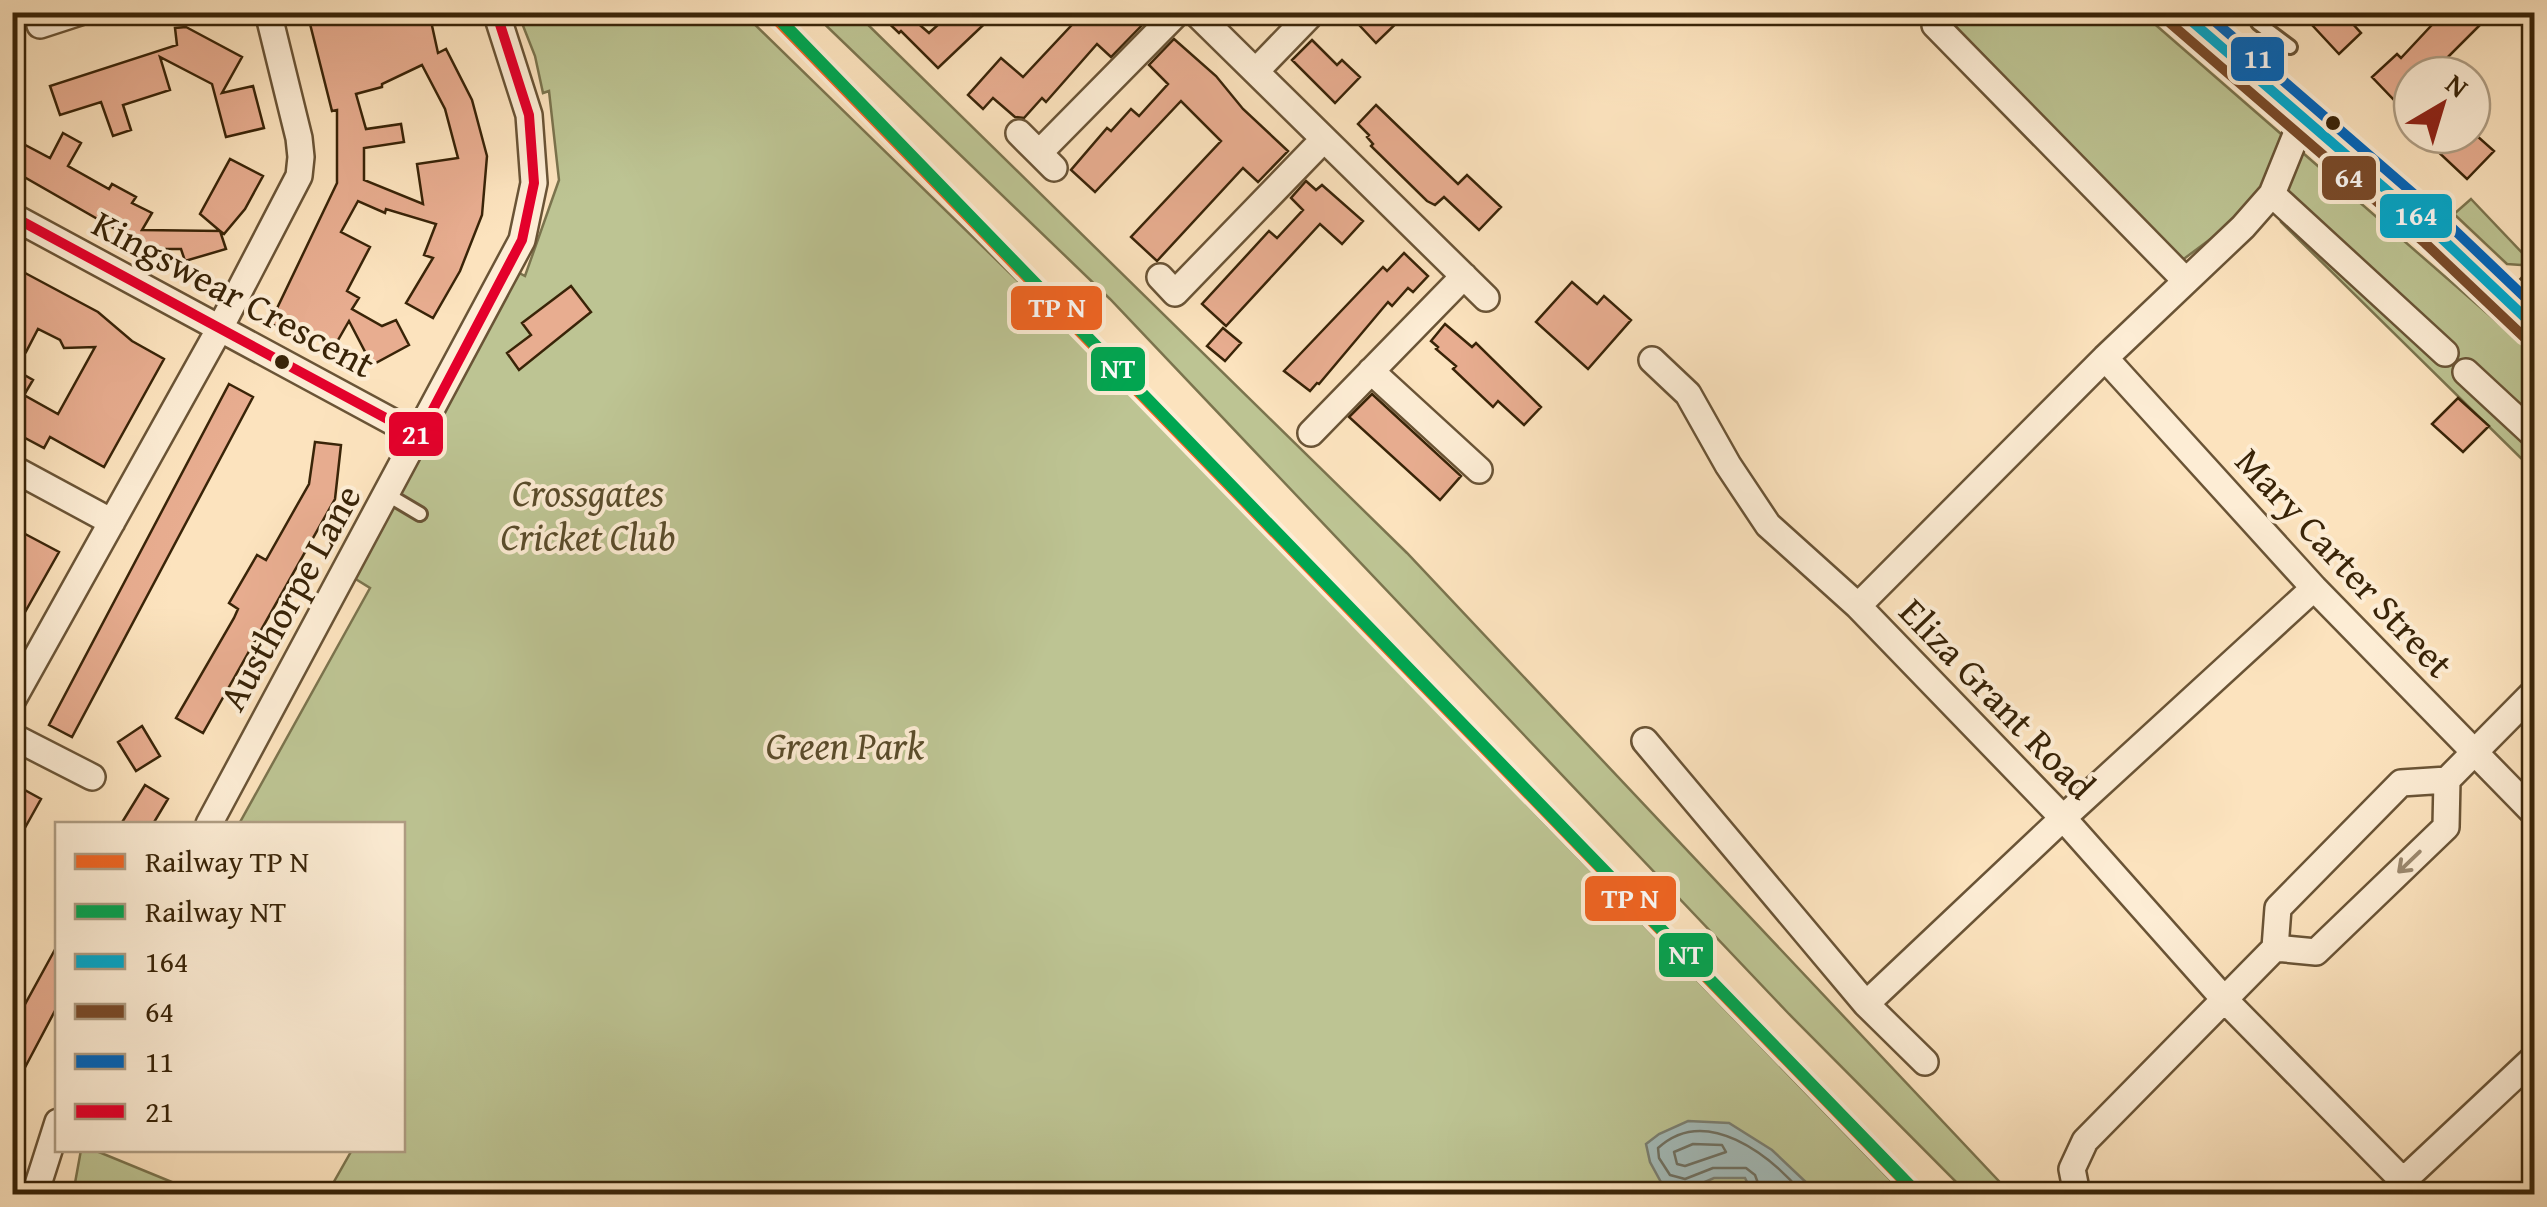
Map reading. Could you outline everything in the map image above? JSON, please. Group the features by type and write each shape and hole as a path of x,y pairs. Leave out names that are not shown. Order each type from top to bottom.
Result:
{"street":[{"path":"40,25 80,12"},
{"path":"12,702 220,328 299,176 299,138 268,12"},
{"name":"Austhorpe Lane","path":"210,822 522,240 534,183 529,116 496,12"},
{"path":"1018,133 1047,160 1178,12"},
{"path":"1195,12 1486,298"},
{"path":"1257,70 1313,12"},
{"path":"2189,15 2302,120 2526,301"},
{"path":"1935,25 2186,281"},
{"name":"Eliza Grant Road","path":"2302,120 2272,194 2243,227 2105,358 1858,606 2062,818 2224,999 2410,1188"},
{"path":"1176,293 1324,139"},
{"path":"2272,194 2444,353"},
{"name":"Kingswear Crescent","path":"12,216 419,436"},
{"path":"1311,433 1464,276"},
{"name":"Mary Carter Street","path":"2105,358 2314,588 2534,813"},
{"path":"1652,360 1688,394 1768,525 1858,606"},
{"path":"1370,371 1479,470"},
{"path":"2466,372 2534,435"},
{"path":"12,468 112,522"},
{"path":"1866,1004 2314,588"},
{"path":"2076,1194 2072,1169 2084,1141 2275,948 2278,908 2401,783 2447,780 2534,692"},
{"path":"12,736 92,777"},
{"path":"1645,741 1866,1004 1925,1062"},
{"path":"2275,948 2316,952 2433,839 2446,826 2447,780"},
{"path":"2410,1188 2534,1058"},
{"path":"28,1186 55,1128"}],"lane":[{"path":"2254,12 2258,24 2290,47"},
{"path":"388,495 420,514"}],"green space":[{"name":"Green Park","path":"518,13 743,13 1057,319 1904,1194 327,1194 351,1152 405,1152 405,822 240,822 370,588 346,573 508,267 525,276 559,180 549,91 543,93 535,56"},
{"path":"813,13 856,13 1407,553 2011,1194 1968,1194 1789,1014 1110,299"},
{"path":"1943,13 2142,13 2534,354 2534,471 2281,222 2279,203 2271,194 2181,261"},
{"path":"2471,199 2528,259 2521,265 2507,264 2454,214"},
{"path":"81,1152 99,1152 201,1194 73,1194"}],"water":[{"path":"1688,1121 1729,1123 1772,1150 1810,1186 1813,1194 1753,1194 1745,1178 1714,1178 1686,1190 1662,1184 1646,1144"}],"building":[{"path":"307,12 339,12 342,21 372,12 429,12 438,53 446,49 472,100 487,156 482,215 460,271 433,318 406,303 433,258 424,255 436,224 386,209 385,213 358,201 341,232 370,247 347,291 359,298 352,309 382,326 396,320 409,345 372,365 349,321 334,347 297,325 292,334 270,323 337,183 337,110 332,111","holes":["422,65 445,109 458,158 417,164 423,204 364,180 364,148 404,142 401,124 366,129 356,94 382,87"]},
{"path":"877,12 918,12 913,19 929,33 952,12 997,12 938,68"},
{"path":"1084,12 1143,12 1149,18 1111,57 1097,44 1046,102 1042,98 1024,118 1015,117 993,98 983,109 968,95 1001,58 1023,77"},
{"path":"1347,12 1408,12 1376,43"},
{"path":"2300,12 2363,12 2352,23 2361,33 2339,54"},
{"path":"2444,12 2493,12 2450,55 2404,55"},
{"path":"186,27 242,57 222,93 253,86 264,128 226,137 212,84 160,57 170,90 123,105 131,130 113,136 101,102 60,115 50,86 177,45 175,28"},
{"path":"1174,39 1216,76 1243,109 1288,151 1258,182 1243,168 1157,261 1131,237 1221,141 1181,101 1095,192 1071,170 1107,128 1111,131 1131,109 1139,116 1168,84 1149,65"},
{"path":"1312,40 1337,65 1342,60 1360,77 1335,103 1292,60"},
{"path":"2392,59 2392,98 2372,77"},
{"path":"1376,105 1458,184 1467,175 1501,207 1479,230 1444,197 1435,205 1427,201 1371,146 1369,135 1358,124"},
{"path":"63,133 81,143 68,166 109,189 112,184 136,197 132,203 152,213 142,230 220,231 226,249 185,261 181,249 150,249 12,170 12,138 50,158"},
{"path":"2442,155 2490,155 2467,179"},
{"path":"230,159 263,176 245,209 224,234 200,214"},
{"path":"1306,181 1316,190 1322,185 1363,221 1342,244 1320,224 1226,326 1202,304 1269,231 1277,238 1303,210 1291,198"},
{"path":"1404,253 1428,276 1413,292 1408,288 1392,306 1388,302 1310,391 1284,371 1383,267 1387,271"},
{"path":"12,266 98,312 132,341 164,359 104,467 50,437 44,448 12,431 12,368 33,380 24,395 58,414 95,347 64,348 60,340 38,329 26,352 12,345"},
{"path":"1572,282 1597,304 1604,296 1631,320 1588,369 1536,322"},
{"path":"571,286 591,312 519,370 507,353 531,335 522,323"},
{"path":"1445,324 1472,347 1476,343 1541,407 1524,425 1498,401 1493,407 1436,349 1431,341"},
{"path":"1223,328 1241,343 1225,361 1207,346"},
{"path":"229,384 253,397 72,737 49,725"},
{"path":"1372,394 1461,476 1440,500 1349,417"},
{"path":"2458,398 2489,426 2463,452 2432,424"},
{"path":"315,442 341,445 335,499 203,733 176,718 234,618 238,609 229,603 257,555 266,560 309,484"},
{"path":"12,527 59,552 12,635"},
{"path":"142,726 160,756 136,771 118,742"},
{"path":"12,783 41,799 12,851"},
{"path":"145,785 168,799 154,822 122,822"},
{"path":"55,949 55,1011 12,1092 12,1028"}],"transit line":[{"name":"21","path":"12,216 419,436 522,240 534,183 529,115 496,12"},
{"path":"770,12 1917,1194"},
{"name":"164","path":"2181,12 2435,232 2534,326"},
{"name":"11","path":"2204,12 2445,221 2534,306"},
{"name":"64","path":"2170,23 2425,243 2524,337"}],"rail line":[{"name":"NT","path":"782,22 1918,1194"}],"park label":[{"name":"Crossgates Cricket Club","path":"588,514"}]}
